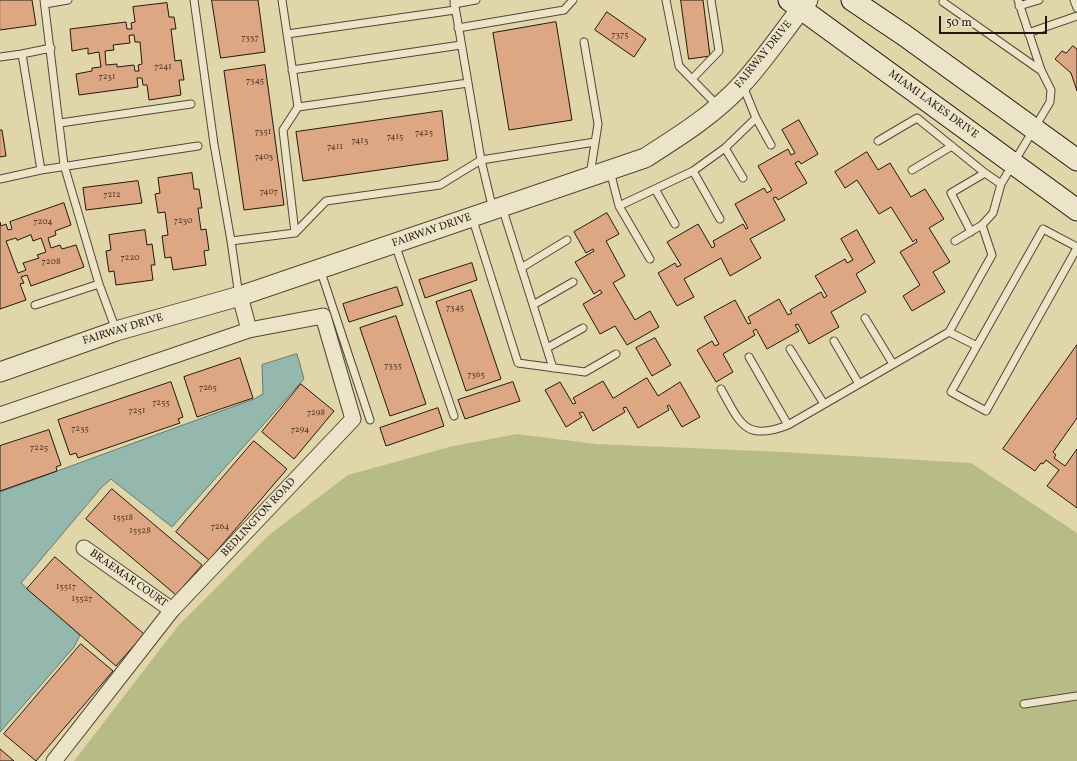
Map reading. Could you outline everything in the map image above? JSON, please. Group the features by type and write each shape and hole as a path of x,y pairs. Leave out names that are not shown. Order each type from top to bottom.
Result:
{"main road":[{"path":"852,0 904,35 1077,160"},
{"name":"MIAMI LAKES DRIVE","path":"799,3 1077,210"}],"street":[{"name":"FAIRWAY DRIVE","path":"0,372 116,331 240,296 645,158 673,140 718,106 742,84 799,3"},
{"path":"240,296 249,330"},
{"name":"BEDLINGTON ROAD","path":"0,415 249,330 323,316 353,419 172,610 54,761"},
{"name":"BRAEMAR COURT","path":"84,548 172,610"}],"lane":[{"path":"68,0 44,2 51,48 64,165 99,284 116,331"},
{"path":"194,0 214,144 240,296"},
{"path":"282,0 298,107 283,130 295,232"},
{"path":"287,34 476,0"},
{"path":"458,28 564,10 572,0"},
{"path":"666,0 679,66 693,78 718,106"},
{"path":"693,78 719,51 711,0"},
{"path":"955,241 982,225 993,213 1001,184 1012,163 1035,129 1050,102 1051,90 1041,70 1019,3 1039,0"},
{"path":"943,2 1041,70"},
{"path":"455,4 481,160 497,208 521,268 553,368"},
{"path":"1028,33 1077,16"},
{"path":"584,42 598,124 590,177"},
{"path":"292,70 461,45"},
{"path":"0,57 51,48"},
{"path":"22,54 41,170"},
{"path":"298,107 468,83"},
{"path":"742,84 756,118 771,145"},
{"path":"60,122 191,104"},
{"path":"618,206 693,171 725,148 756,118"},
{"path":"878,141 917,118 985,173 1001,184"},
{"path":"231,241 295,232 326,201 440,185 481,160 595,142"},
{"path":"0,179 64,165 198,146"},
{"path":"912,170 952,146"},
{"path":"725,148 743,178"},
{"path":"610,170 618,206 650,259"},
{"path":"693,171 720,219"},
{"path":"972,232 951,192 985,173"},
{"path":"655,189 675,224"},
{"path":"472,217 518,363 585,372 616,354"},
{"path":"721,389 739,422 754,432 774,431 788,425 949,332 992,255 982,225"},
{"path":"1043,228 1077,248 986,411 951,392 1043,228"},
{"path":"521,268 567,240"},
{"path":"395,243 454,416"},
{"path":"320,269 370,420"},
{"path":"533,305 573,282"},
{"path":"35,305 99,284"},
{"path":"865,318 893,364"},
{"path":"547,348 582,328"},
{"path":"949,332 977,346"},
{"path":"834,341 859,384"},
{"path":"790,349 824,404"},
{"path":"749,357 788,425"},
{"path":"1024,704 1077,696"}],"green space":[{"path":"517,434 596,444 783,452 971,463 1077,533 1077,761 74,761 178,626 269,535 348,475 453,446"}],"water":[{"path":"297,354 304,379 172,527 111,479 101,488 21,583 80,635 74,647 0,732 0,492 254,399 263,394 262,365"}],"building":[{"path":"0,0 32,0 36,25 0,30"},
{"path":"212,0 258,0 265,52 221,58"},
{"path":"681,0 703,0 710,56 689,59"},
{"path":"167,3 169,17 174,17 176,29 171,29 175,61 181,60 184,80 179,80 181,95 149,100 147,85 143,85 142,78 137,78 138,87 79,95 76,74 92,71 92,68 101,67 99,52 88,54 88,48 72,51 70,29 126,22 127,29 132,29 131,23 135,22 133,7","holes":["134,35 135,42 140,42 142,64 138,65 139,71 135,71 134,65 117,67 117,64 106,65 105,51 114,50 113,45 130,43 129,36"]},
{"path":"607,12 646,39 634,57 595,30"},
{"path":"556,22 572,120 509,130 493,33"},
{"path":"1073,46 1077,49 1077,91 1071,73 1055,59 1062,51 1066,53"},
{"path":"265,65 284,205 244,210 224,71"},
{"path":"442,111 448,160 303,181 296,132"},
{"path":"799,120 818,154 801,164 799,161 795,163 807,183 778,200 776,197 773,198 785,220 750,239 761,258 730,276 721,258 684,279 694,297 677,306 658,273 675,263 677,267 681,265 667,242 698,224 712,248 715,246 713,241 743,224 746,229 748,228 735,204 764,188 767,193 772,190 758,166 788,149 791,155 795,153 782,130"},
{"path":"0,130 2,130 6,156 0,157"},
{"path":"867,152 878,170 890,163 911,197 925,189 944,219 929,228 950,262 933,272 945,292 912,311 903,296 920,285 900,252 917,242 916,239 913,242 891,207 879,214 857,180 845,188 835,172"},
{"path":"192,173 194,189 199,189 202,208 198,208 201,230 206,229 209,250 204,251 206,265 173,270 171,257 165,258 162,236 168,235 165,212 158,213 155,194 160,193 158,178"},
{"path":"138,181 142,203 86,210 83,188"},
{"path":"64,203 71,225 55,231 56,235 48,238 51,248 60,245 62,249 76,245 84,267 31,286 27,275 21,277 24,283 20,284 26,300 0,309 0,222 1,226 6,224 8,230 12,229 10,222","holes":["31,235 33,241 41,238 46,252 37,255 39,258 23,263 26,270 18,273 6,241 16,238 17,240"]},
{"path":"607,213 619,234 606,241 625,276 613,283 635,320 650,311 659,327 627,345 615,326 600,334 583,304 602,293 600,290 594,294 575,262 594,251 593,249 586,253 574,232"},
{"path":"145,230 147,245 152,244 155,265 151,265 153,280 116,285 114,271 109,272 106,251 111,250 109,235"},
{"path":"857,230 875,262 856,274 866,292 831,312 839,327 809,344 798,324 795,325 799,331 767,349 756,329 753,331 755,335 723,354 733,372 716,382 697,350 712,341 715,346 719,344 704,317 735,300 748,324 751,323 748,317 779,299 788,315 792,313 790,310 821,292 824,298 827,296 815,276 845,259 847,263 853,260 841,239"},
{"path":"472,263 477,280 425,298 419,280"},
{"path":"397,287 403,305 349,322 343,304"},
{"path":"471,290 501,379 466,391 436,302"},
{"path":"396,316 426,404 390,416 360,328"},
{"path":"655,338 671,365 652,376 636,348"},
{"path":"1077,345 1077,418 1053,452 1056,455 1054,458 1065,466 1077,449 1077,508 1047,486 1059,470 1046,460 1043,464 1041,463 1035,471 1003,449"},
{"path":"240,358 253,398 197,417 184,377"},
{"path":"647,378 658,396 680,382 700,417 682,427 669,405 667,406 669,410 638,428 626,407 623,408 625,412 593,431 583,412 579,413 582,417 566,427 545,390 560,382 573,404 576,403 573,398 603,381 613,398"},
{"path":"171,382 183,417 178,419 180,423 78,458 76,453 70,455 58,420"},
{"path":"513,382 520,401 465,419 458,400"},
{"path":"301,384 334,411 294,459 262,432"},
{"path":"438,408 444,426 386,446 380,428"},
{"path":"49,430 61,465 56,467 57,471 0,491 0,446"},
{"path":"254,441 287,469 209,560 176,532"},
{"path":"112,489 202,565 176,595 86,519"},
{"path":"55,557 144,634 116,666 27,589"},
{"path":"81,644 113,671 36,761 4,734"},
{"path":"0,749 14,761 0,761"}]}
